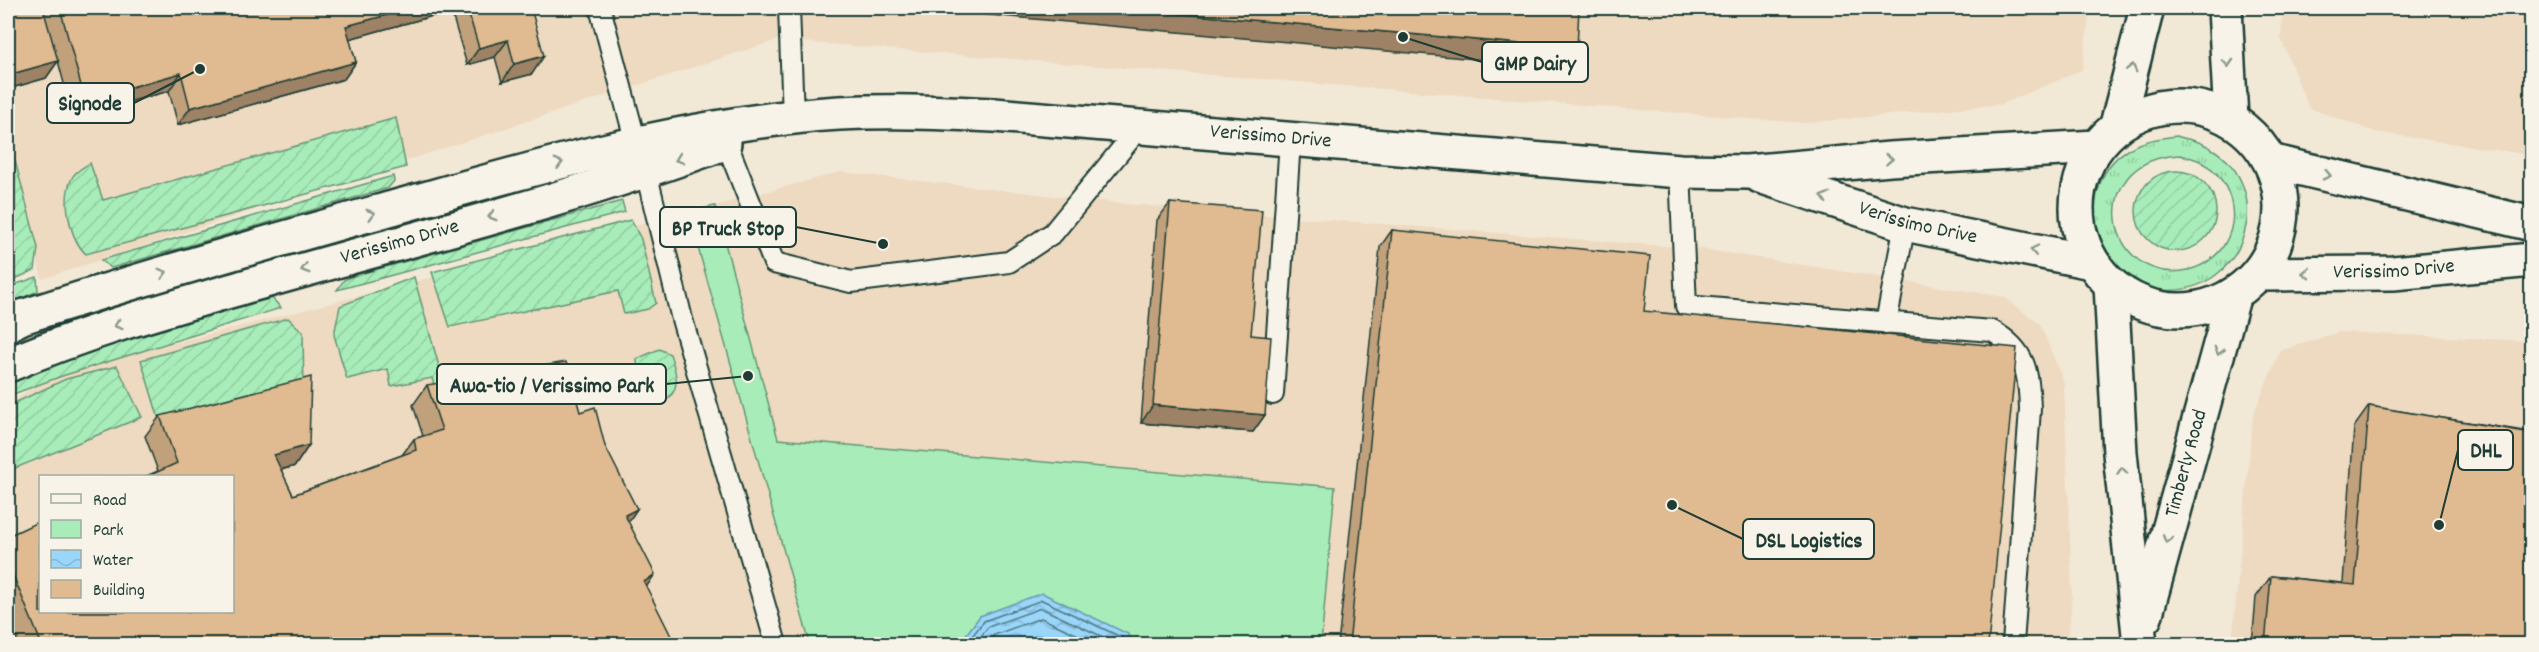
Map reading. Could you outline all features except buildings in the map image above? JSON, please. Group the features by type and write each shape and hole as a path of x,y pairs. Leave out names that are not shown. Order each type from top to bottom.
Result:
{"street":[{"path":"2106,136 2144,111 2173,105 2203,108 2231,119 2253,137 2270,161 2280,189 2280,219 2273,248 2246,284 2204,307 2171,310 2139,303 2101,273 2079,234 2076,203 2082,173 2106,136 2146,8"},
{"path":"2225,8 2231,119"},
{"name":"Verissimo Drive","path":"8,364 82,336 641,157 793,117 881,111 994,115 1290,141 1680,171 1747,172 2106,136"},
{"name":"Verissimo Drive","path":"8,324 22,317 121,285 462,189 641,157"},
{"path":"2270,161 2532,224"},
{"name":"Verissimo Drive","path":"1747,172 1905,224 2101,273"},
{"name":"Verissimo Drive","path":"2246,284 2532,260"},
{"name":"Timberly Road","path":"2101,273 2140,639"},
{"name":"Timberly Road","path":"2140,639 2246,284"}],"lane":[{"path":"600,8 682,319 776,645"},
{"path":"789,8 793,117"},
{"path":"724,135 774,262 851,282 1009,262 1053,233 1139,128"},
{"path":"1273,394 1290,141"},
{"path":"1680,171 1686,306 1992,331 2006,338 2017,350 2025,365 2029,382 2030,409 2013,645"},
{"path":"1886,322 1905,224"}],"shaded area":[{"path":"8,8 2090,8 2082,70 2002,104 1804,123 777,40 42,279 29,224 8,230"},
{"path":"2283,8 2531,8 2531,155 2375,132 2309,108 2281,39"},
{"path":"840,172 1127,204 1701,249 2004,297 2040,324 2064,383 2072,594 2068,644 1321,644 1334,487 778,439 715,206"},
{"path":"688,212 810,644 8,644 8,405 49,375"},
{"path":"2339,332 2531,341 2531,644 2232,644 2253,415 2280,351"}],"green space":[{"path":"396,118 406,167 86,254 80,247 72,229 67,207 69,187 75,173 90,163 103,200"},
{"path":"8,134 38,248 35,270 13,280 8,257"},
{"path":"2177,136 2203,144 2227,161 2242,184 2247,209 2244,234 2233,257 2215,276 2190,288 2160,290 2135,281 2114,264 2099,236 2095,208 2101,181 2117,157 2140,143","holes":["2180,155 2202,162 2220,178 2230,199 2232,222 2224,245 2209,261 2188,270 2160,270 2138,260 2123,242 2116,220 2118,198 2128,177 2149,162"]},
{"path":"2176,171 2191,174 2204,183 2213,196 2216,211 2213,226 2204,239 2191,248 2176,251 2161,248 2148,239 2139,226 2136,211 2139,196 2148,183 2161,174"},
{"path":"393,176 394,181 388,188 111,268 101,260"},
{"path":"622,201 625,212 337,290 344,280 353,276"},
{"path":"715,206 778,439 1335,487 1321,644 810,644 688,212"},
{"path":"631,220 641,239 656,303 648,309 624,314 618,291 450,327 432,272"},
{"path":"37,277 38,291 8,304 8,287"},
{"path":"414,277 447,395 438,400 432,378 391,386 388,369 347,379 334,335 340,306"},
{"path":"272,298 281,308 62,376 8,396 8,379 114,340"},
{"path":"288,318 303,332 304,399 165,439 141,360"},
{"path":"659,349 670,354 676,373 676,385 666,401 659,382 638,386 637,359"},
{"path":"117,366 142,417 8,471 8,406 66,379"}],"water":[{"path":"1042,593 1128,634 1133,644 959,644 980,616"}],"place":[{"name":"GMP Dairy","path":"1403,37"},
{"name":"Signode","path":"200,69"},
{"name":"BP Truck Stop","path":"883,244"},
{"name":"Awa-tio / Verissimo Park","path":"748,376"},
{"name":"DSL Logistics","path":"1672,505"},
{"name":"DHL","path":"2439,525"}]}
